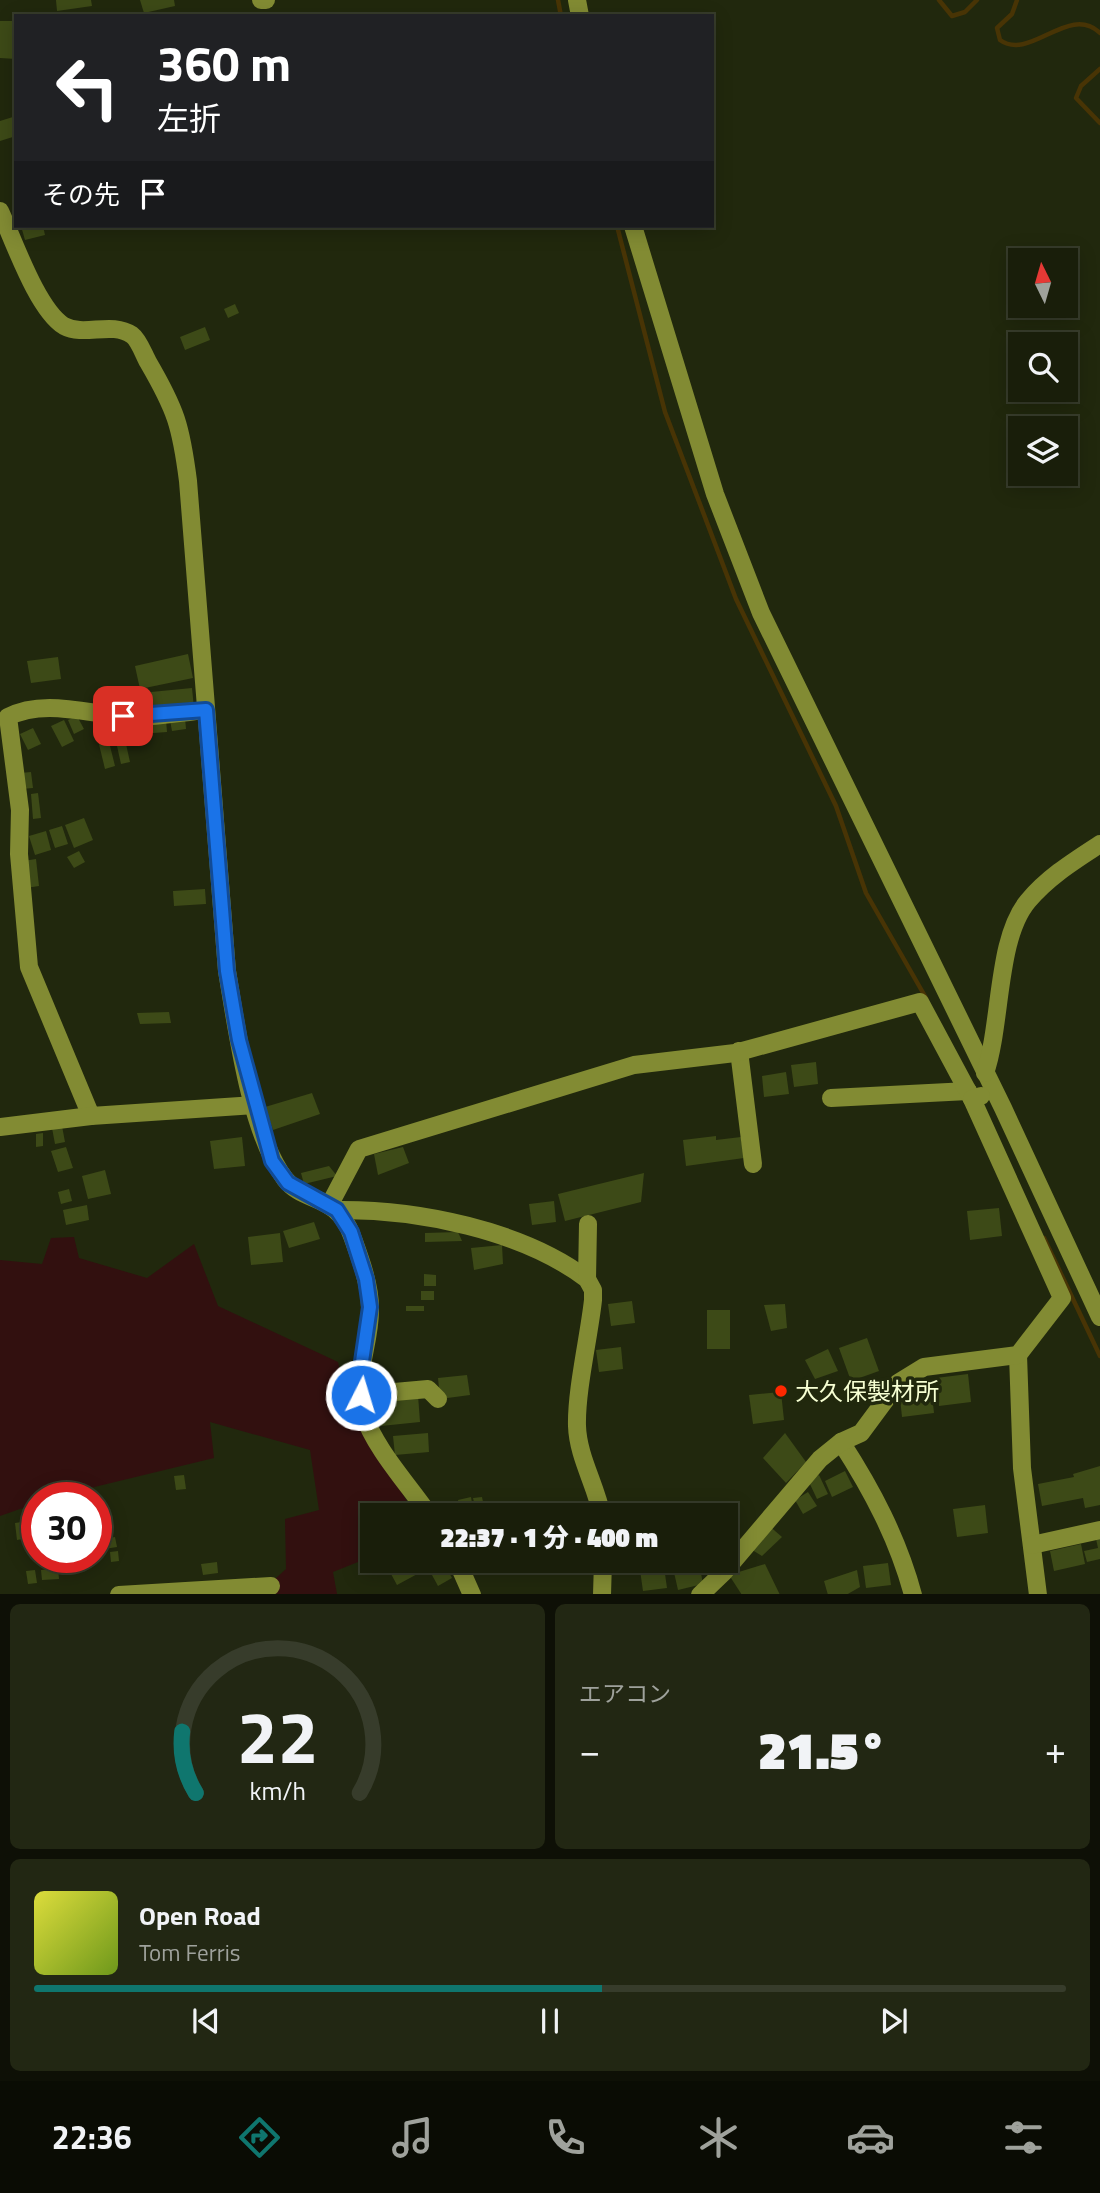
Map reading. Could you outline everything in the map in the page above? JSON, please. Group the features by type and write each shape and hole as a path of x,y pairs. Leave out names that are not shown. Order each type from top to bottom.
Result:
{"street":[{"path":"0,211 45,306 63,325 75,330 114,328 133,335 174,406 182,432 227,971 239,1040 272,1161 288,1183 333,1207 418,1216 512,1239 587,1279"},
{"path":"634,228 715,494 745,575 985,1073"},
{"path":"91,1116 29,967 19,854 20,810 8,717 19,712 64,709 142,717 206,710"},
{"path":"1038,1594 1022,1468 1018,1355 1062,1298 978,1095 993,1049 1010,932 1026,903 1056,873 1100,844"},
{"path":"333,1207 359,1149 634,1065 740,1057 920,1002 978,1095 1100,1317"},
{"path":"740,1057 753,1164"},
{"path":"831,1098 978,1095"},
{"path":"0,1127 91,1116 255,1105"},
{"path":"333,1207 351,1232 366,1279 370,1307 359,1382 363,1412 377,1439 421,1503"},
{"path":"588,1224 587,1279 593,1290 593,1300 577,1426 584,1463 600,1503"},
{"path":"699,1594 724,1572 783,1499 820,1459 841,1442 861,1433 898,1383 925,1367 1018,1355"},
{"path":"361,1395 428,1389 438,1399"},
{"path":"841,1442 874,1494 906,1567 913,1594"},
{"path":"1032,1545 1100,1530"},
{"path":"462,1573 472,1594"},
{"path":"602,1594 603,1573"},
{"path":"119,1594 271,1586"}],"shaded area":[{"path":"74,1237 79,1258 147,1278 194,1244 218,1306 338,1362 347,1399 408,1503 360,1503 360,1561 333,1572 337,1594 276,1594 275,1579 286,1569 285,1519 319,1510 310,1450 210,1422 214,1458 112,1483 21,1482 21,1509 0,1516 0,1260 42,1264 51,1238"}],"building":[{"path":"56,0 91,0 92,6 57,11"},
{"path":"140,0 174,0 175,6 144,13"},
{"path":"0,21 14,21 14,59 0,58"},
{"path":"14,117 14,137 0,141 0,121"},
{"path":"22,228 43,228 45,235 25,240"},
{"path":"235,304 239,313 228,318 224,309"},
{"path":"205,327 210,340 185,350 180,337"},
{"path":"188,654 193,678 140,689 135,666"},
{"path":"58,657 61,679 31,683 27,661"},
{"path":"192,688 194,708 153,711 151,692"},
{"path":"77,716 84,729 74,734 68,720"},
{"path":"185,718 186,729 172,731 170,720"},
{"path":"64,720 74,741 62,747 51,726"},
{"path":"166,720 167,732 140,734 139,723"},
{"path":"122,726 130,762 121,764 113,728"},
{"path":"33,728 41,744 28,750 20,734"},
{"path":"106,730 115,766 105,769 96,732"},
{"path":"31,772 33,788 21,789 20,773"},
{"path":"38,793 41,818 33,819 31,794"},
{"path":"84,818 93,840 74,848 65,825"},
{"path":"62,826 68,844 55,848 49,830"},
{"path":"46,831 51,850 35,855 29,836"},
{"path":"79,851 85,862 74,868 67,857"},
{"path":"36,859 39,886 26,888 23,861"},
{"path":"205,889 206,904 174,906 173,891"},
{"path":"169,1012 171,1023 140,1024 137,1013"},
{"path":"816,1062 818,1084 794,1087 791,1065"},
{"path":"786,1072 789,1094 764,1097 762,1076"},
{"path":"312,1093 320,1114 273,1130 265,1107"},
{"path":"62,1126 65,1142 55,1144 52,1128"},
{"path":"43,1133 43,1146 36,1147 36,1134"},
{"path":"716,1136 716,1140 741,1137 744,1158 686,1166 683,1140"},
{"path":"242,1137 245,1166 214,1169 210,1141"},
{"path":"66,1147 73,1168 58,1172 51,1151"},
{"path":"403,1147 409,1163 378,1175 374,1154"},
{"path":"329,1166 337,1176 304,1184 301,1173"},
{"path":"105,1170 111,1194 88,1199 82,1176"},
{"path":"644,1173 641,1202 565,1221 558,1194"},
{"path":"69,1189 72,1201 61,1204 58,1192"},
{"path":"554,1201 556,1222 532,1225 529,1204"},
{"path":"87,1205 89,1220 66,1225 63,1210"},
{"path":"999,1208 1002,1236 970,1240 967,1211"},
{"path":"314,1222 320,1239 289,1248 283,1231"},
{"path":"458,1232 462,1241 425,1242 425,1233"},
{"path":"280,1233 283,1262 251,1265 248,1237"},
{"path":"502,1245 503,1264 474,1270 471,1248"},
{"path":"424,1274 436,1275 436,1286 424,1286"},
{"path":"421,1291 434,1291 434,1300 421,1300"},
{"path":"632,1301 635,1323 611,1326 608,1304"},
{"path":"785,1304 787,1328 771,1331 764,1305"},
{"path":"406,1306 424,1306 424,1311 406,1311"},
{"path":"707,1310 730,1310 730,1349 707,1349"},
{"path":"867,1338 879,1371 851,1381 839,1348"},
{"path":"621,1347 623,1369 599,1372 596,1350"},
{"path":"828,1349 838,1371 815,1379 805,1360"},
{"path":"968,1374 971,1402 939,1406 936,1378"},
{"path":"467,1375 470,1395 440,1399 438,1378"},
{"path":"931,1385 934,1413 902,1417 899,1388"},
{"path":"781,1392 784,1420 753,1424 749,1395"},
{"path":"418,1395 420,1422 381,1426 379,1398"},
{"path":"428,1433 429,1452 395,1455 393,1436"},
{"path":"785,1433 806,1462 786,1483 763,1458"},
{"path":"1100,1466 1100,1505 1085,1508 1083,1498 1042,1506 1038,1484 1074,1477 1073,1474"},
{"path":"845,1471 853,1487 832,1497 825,1481"},
{"path":"184,1475 186,1489 176,1490 174,1476"},
{"path":"819,1475 828,1494 817,1499 808,1480"},
{"path":"808,1492 817,1506 803,1514 795,1500"},
{"path":"471,1497 472,1503 459,1503 458,1500"},
{"path":"482,1497 483,1503 474,1503 473,1498"},
{"path":"985,1505 988,1533 957,1537 953,1509"},
{"path":"21,1522 21,1539 17,1540 15,1523"},
{"path":"767,1524 782,1537 762,1556 749,1548"},
{"path":"115,1537 117,1547 112,1548 112,1538"},
{"path":"1100,1538 1100,1559 1087,1562 1084,1551 1098,1548 1096,1539"},
{"path":"1081,1544 1085,1564 1054,1571 1050,1551"},
{"path":"118,1551 119,1561 112,1562 112,1552"},
{"path":"217,1562 218,1573 203,1575 201,1564"},
{"path":"888,1563 891,1585 866,1588 863,1566"},
{"path":"765,1564 780,1594 741,1594 729,1575"},
{"path":"857,1570 860,1587 848,1594 828,1594 824,1581"},
{"path":"26,1573 35,1573 37,1583 28,1584"},
{"path":"41,1573 58,1573 59,1579 42,1580"},
{"path":"390,1573 419,1573 397,1585"},
{"path":"431,1573 449,1573 452,1578 438,1586"},
{"path":"640,1573 665,1573 667,1588 643,1591"},
{"path":"674,1573 701,1573 703,1584 678,1590"}],"waterway":[{"path":"558,0 561,14"},
{"path":"939,0 952,16 965,12 977,0"},
{"path":"1017,0 1012,14 997,28 1000,40 1012,45 1037,40 1076,25 1088,26 1100,33"},
{"path":"1100,69 1081,86 1076,98 1100,123"},
{"path":"618,228 665,412 736,599 836,806 866,893 926,998"},
{"path":"1044,1238 1100,1356"}],"place":[{"name":"大久保製材所","path":"781,1391"}],"route":[{"path":"123,716 142,717 206,710 227,971 239,1040 272,1161 288,1183 337,1210 351,1232 366,1279 370,1307 367,1346 359,1382 361,1395"}]}
